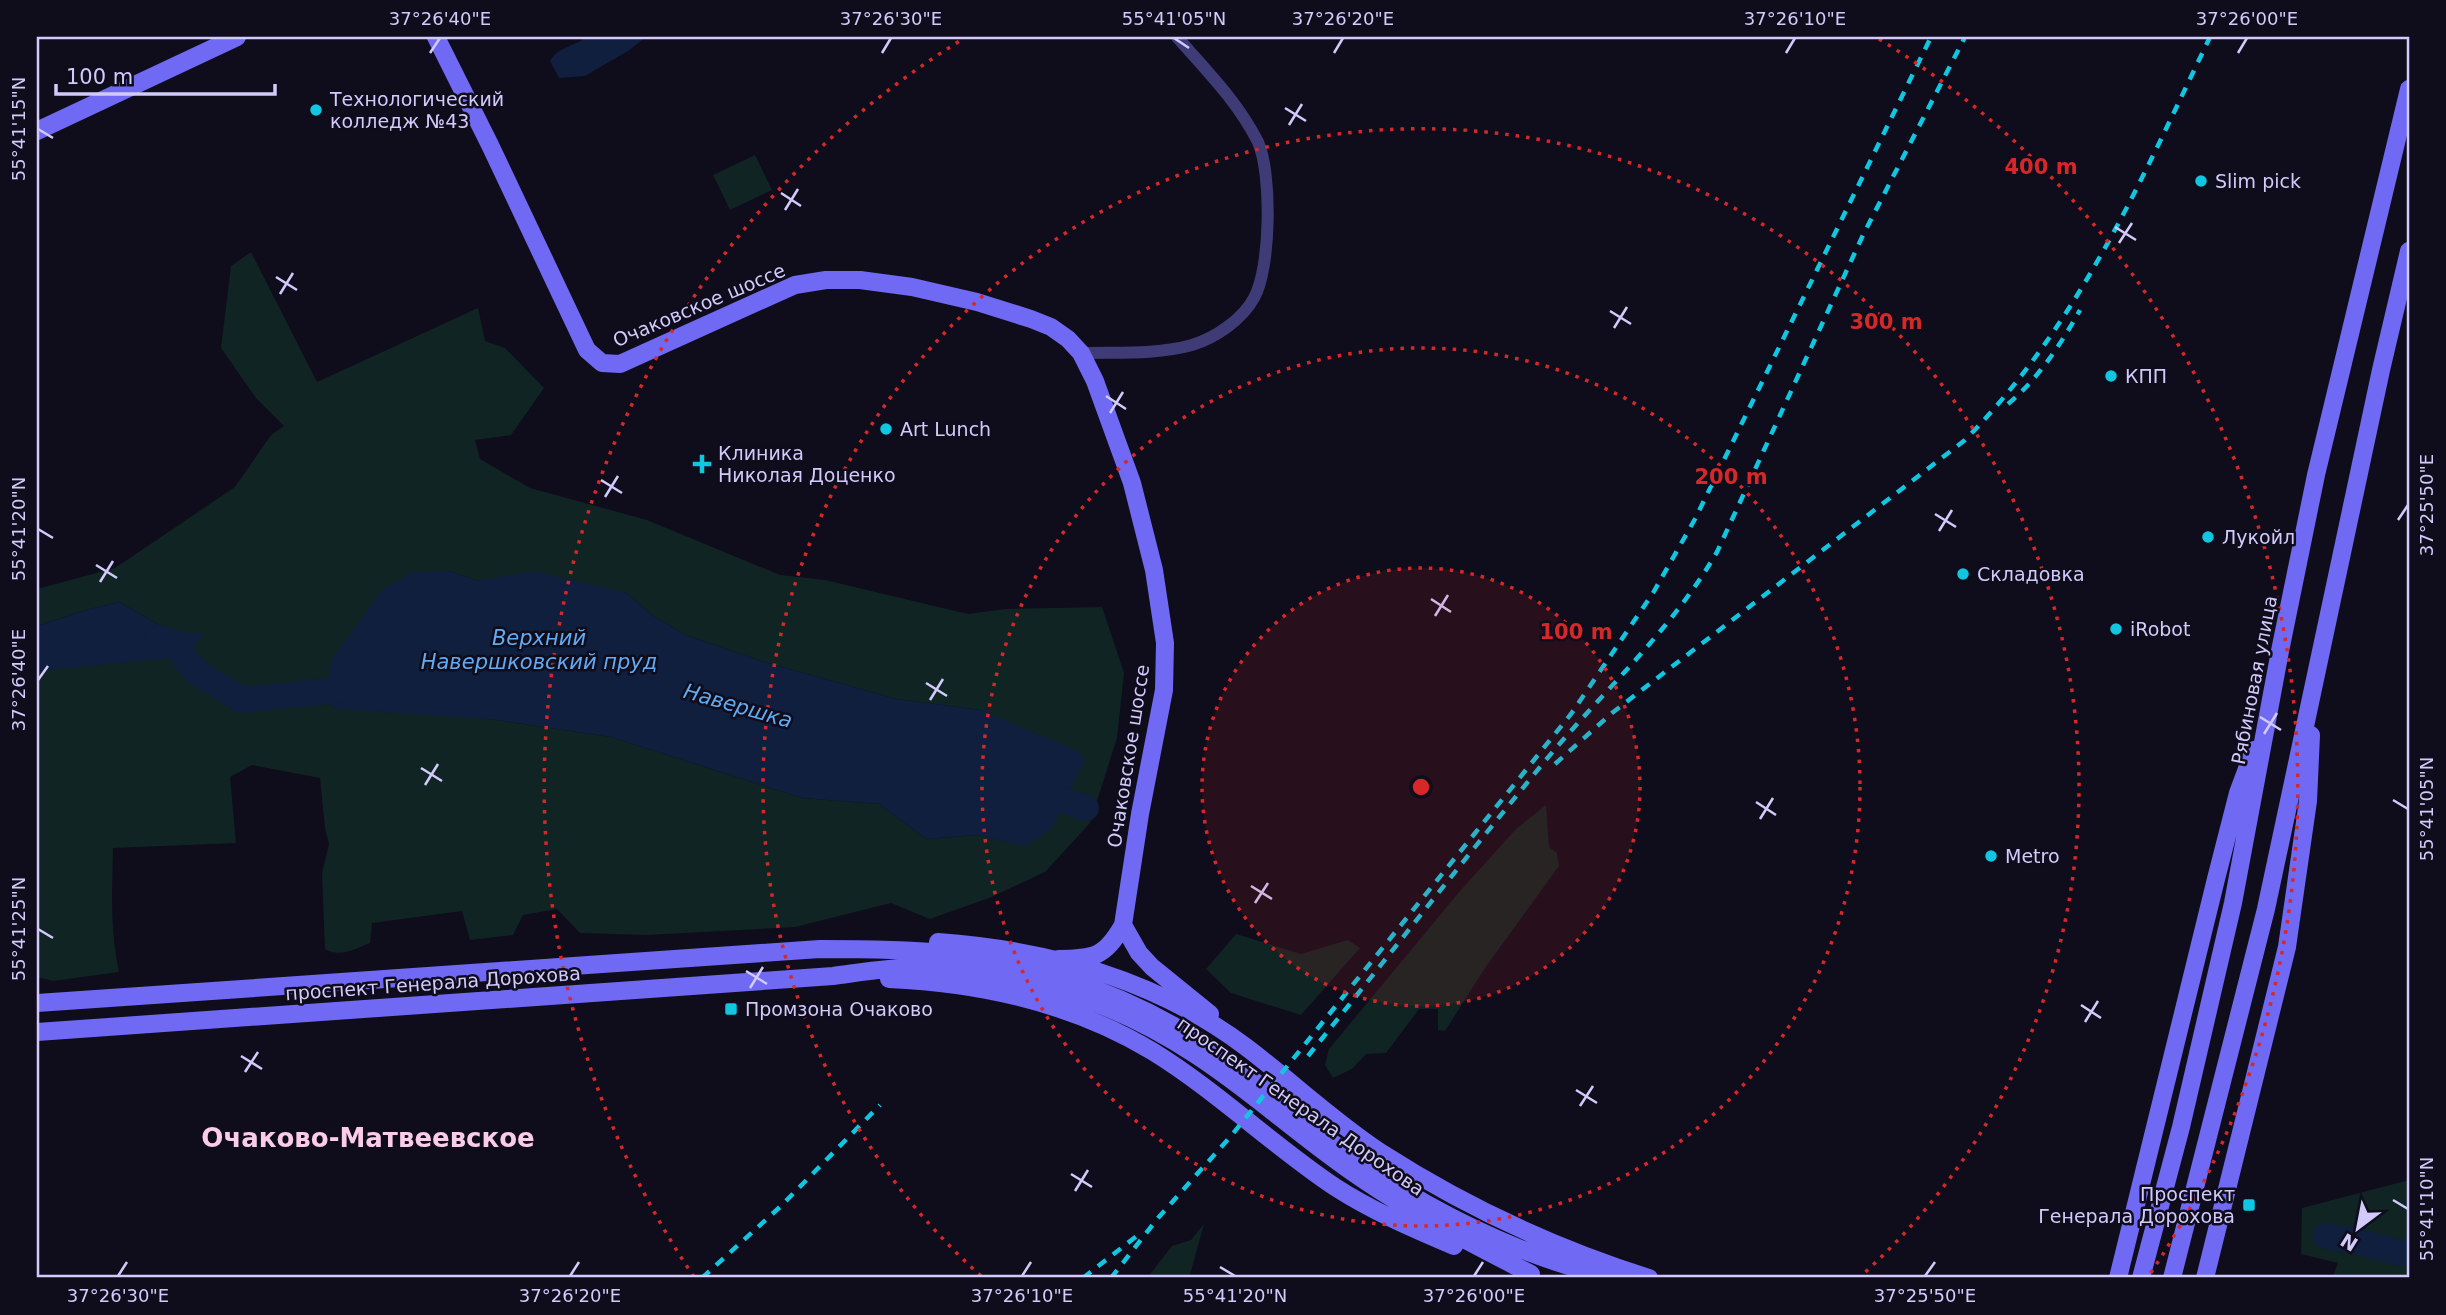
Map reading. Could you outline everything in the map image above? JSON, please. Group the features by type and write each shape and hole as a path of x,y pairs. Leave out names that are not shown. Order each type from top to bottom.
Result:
{"main road":[{"path":"37,131 237,37"},
{"name":"Очаковское шоссе","path":"436,37 587,351 601,363 612,365 636,358 795,285 826,280 860,280 899,285 977,302 1051,327 1081,353 1095,381 1132,482 1154,570 1165,643 1164,690 1140,814 1124,925"},
{"name":"Рябиновая улица","path":"2141,1278 2181,1127 2233,903 2316,475 2409,89"},
{"path":"2172,1278 2266,909 2313,682 2409,251"},
{"path":"2205,1278 2287,947 2308,801 2313,682"},
{"path":"2118,1278 2235,805 2273,698"},
{"path":"1058,960 1097,956 1116,938 1124,925"},
{"path":"1124,925 1139,953 1152,967 1272,1068"},
{"name":"проспект Генерала Дорохова","path":"820,949 860,942 925,941 994,947 1109,974 1148,990 1213,1026 1244,1046 1378,1150 1446,1191 1565,1249 1649,1278"},
{"name":"проспект Генерала Дорохова","path":"37,1003 820,949 910,951 985,960 1070,981 1141,1009 1174,1026 1224,1058 1355,1159 1447,1216 1538,1256 1611,1278"},
{"name":"проспект Генерала Дорохова","path":"37,1032 833,976 918,980 967,986 1017,995 1086,1018 1152,1052 1182,1072 1338,1189 1418,1231 1537,1276"}],"street":[{"path":"1081,353 1163,351 1192,345 1213,336 1244,312 1254,298 1261,279 1268,191 1265,164 1258,143 1244,117 1223,89 1177,37"}],"green space":[{"path":"755,155 772,190 730,210 713,175"},
{"path":"251,252 317,382 478,308 485,341 505,348 544,388 511,435 475,440 480,459 530,488 647,520 780,575 825,580 968,614 1005,609 1102,607 1124,673 1117,738 1090,823 1045,872 989,898 930,919 891,903 795,927 646,935 580,933 557,909 523,915 513,935 470,940 462,911 372,923 370,943 348,952 336,953 325,949 322,873 329,844 320,778 252,765 230,777 236,843 113,848 113,926 119,972 53,981 37,977 37,671 85,665 204,633 174,633 119,602 37,626 37,589 115,568 235,487 271,435 284,426 256,398 221,348 231,266","holes":["449,571 478,581 627,593 653,616 686,635 761,661 896,699 981,710 1025,845 977,835 926,839 879,804 802,798 611,737 489,719"]},
{"path":"1546,805 1549,847 1557,853 1559,866 1485,968 1445,1031 1438,1030 1438,1009 1419,1009 1386,1053 1366,1054 1352,1069 1333,1078 1325,1065 1329,1049 1460,891 1516,829"},
{"path":"1236,934 1301,954 1348,940 1360,948 1301,1015 1231,993 1206,969"},
{"path":"2409,1180 2409,1278 2332,1278 2338,1263 2301,1254 2302,1208"},
{"path":"1204,1224 1189,1278 1147,1278 1172,1246 1191,1240"}],"water":[{"path":"586,37 646,37 585,76 559,78 550,61 562,49"},
{"name":"Верхний Навершковский пруд","path":"449,571 478,581 534,571 627,593 653,616 686,635 761,661 896,699 981,710 1077,751 1085,760 1051,829 1025,846 977,835 926,839 879,804 802,798 611,737 489,719 337,709 324,700 331,661 382,590 413,572"},
{"path":"119,602 174,633 205,633 183,657 37,671 37,626"}],"waterway":[{"name":"Навершка","path":"157,638 180,645 183,657 199,674 242,700 359,688"},
{"name":"Навершка","path":"1032,789 1086,808"},
{"name":"Навершка","path":"2326,1236 2400,1253 2409,1251"}],"railway":[{"path":"1111,1278 1158,1218 1231,1136 1571,714 1653,593 1695,519 1931,37"},
{"path":"1308,1056 1545,761 1636,660 1699,581 1717,552 1863,235 1965,37"},
{"path":"1555,764 1612,713 1965,440 2006,395 2075,299 2104,249 2210,37"},
{"path":"2008,404 2048,360 2080,310"},
{"path":"702,1278 781,1206 880,1105"},
{"path":"1083,1278 1138,1235"}],"place":[{"name":"Технологический колледж №43","path":"316,110"},
{"name":"Slim pick","path":"2201,181"},
{"name":"КПП","path":"2111,376"},
{"name":"Art Lunch","path":"886,429"},
{"name":"Клиника Николая Доценко","path":"702,464"},
{"name":"Лукойл","path":"2208,537"},
{"name":"Складовка","path":"1963,574"},
{"name":"iRobot","path":"2116,629"},
{"name":"Metro","path":"1991,856"},
{"name":"Промзона Очаково","path":"731,1009"},
{"name":"Проспект Генерала Дорохова","path":"2249,1205"}],"district":[{"name":"Очаково-Матвеевское","path":"368,1138"}]}
